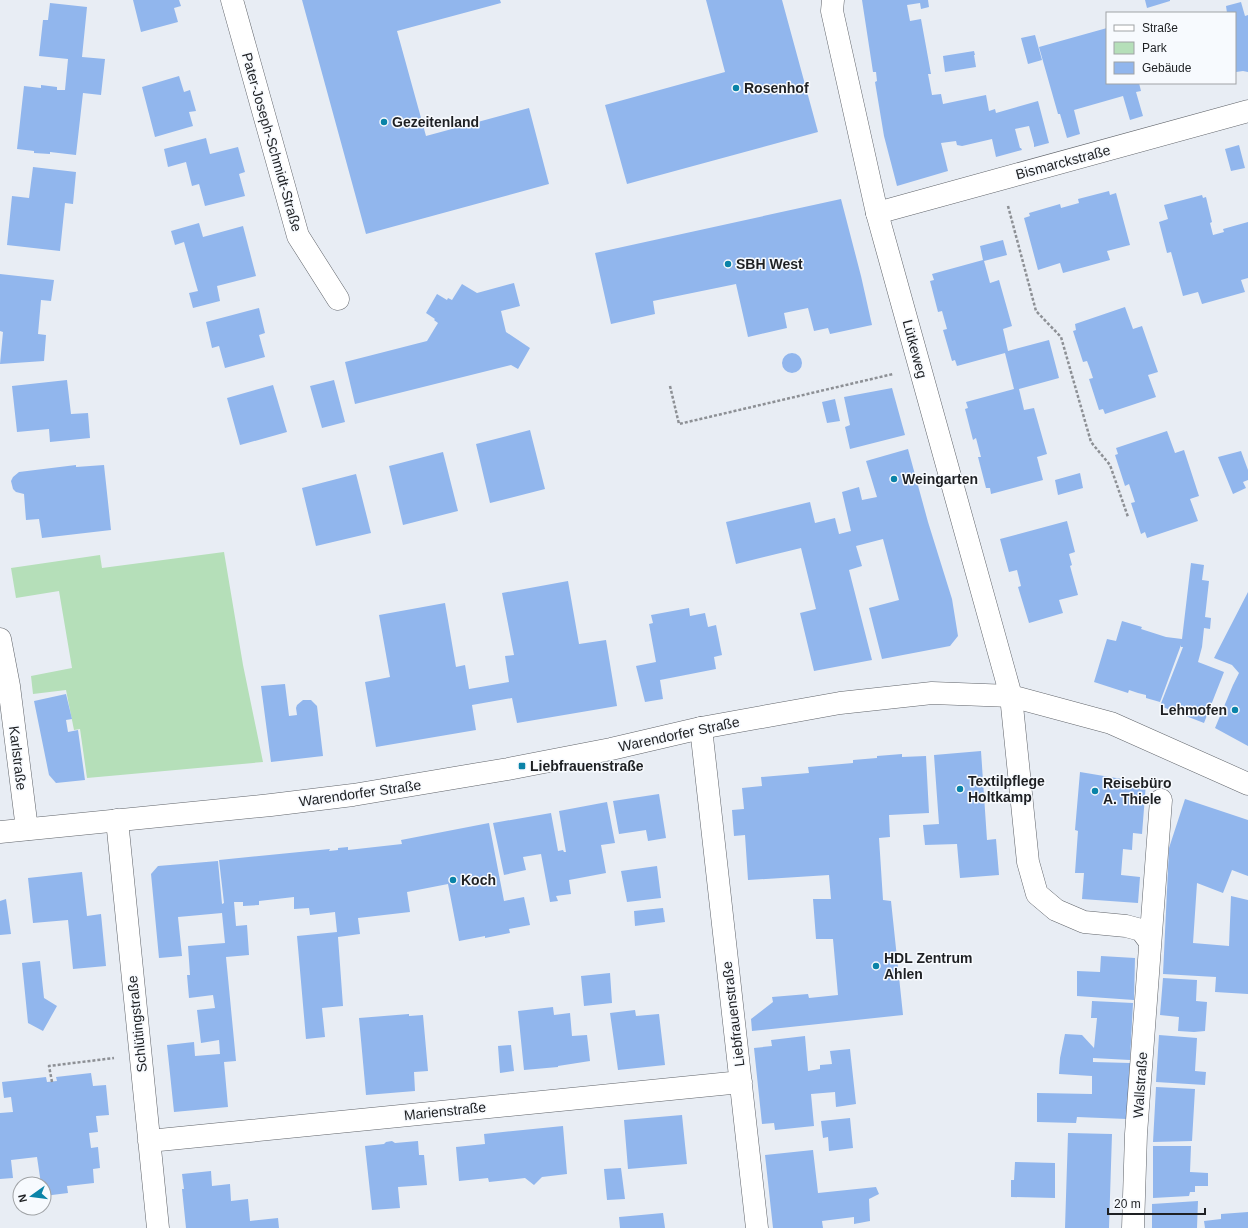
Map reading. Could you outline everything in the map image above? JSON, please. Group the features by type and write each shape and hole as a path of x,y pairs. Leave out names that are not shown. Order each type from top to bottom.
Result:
{"street":[{"name":"Pater-Joseph-Schmidt-Straße","path":"232,0 298,236 338,299"},
{"name":"Lütkeweg","path":"833,0 832,11 878,213 1011,696"},
{"name":"Bismarckstraße","path":"878,213 1248,111"},
{"name":"Karlstraße","path":"0,639 9,686 27,829"},
{"name":"Warendorfer Straße","path":"0,832 272,805 449,780 611,749 701,728 840,703 932,693 1011,696 1111,723 1248,784"},
{"path":"1011,696 1028,862 1037,894 1056,910 1084,922 1126,926 1141,930 1150,942"},
{"name":"Liebfrauenstraße","path":"701,728 757,1228"},
{"name":"Wallstraße","path":"1133,1228 1136,1134 1161,800"},
{"name":"Schlütingstraße","path":"117,820 158,1228"},
{"name":"Marienstraße","path":"149,1140 741,1082"}],"path":[{"path":"1001,179 1036,311 1061,337 1091,442 1110,465 1128,517"},
{"path":"670,386 679,424 920,367"},
{"path":"52,1082 49,1066 140,1056"}],"green space":[{"path":"224,552 243,665 263,762 87,778 80,729 74,730 66,690 33,694 31,676 72,668 59,591 16,598 11,568 100,555 102,568"}],"building":[{"path":"133,0 179,0 181,6 174,8 178,22 141,32"},
{"name":"Gezeitenland","path":"302,0 500,0 501,3 397,31 426,136 529,108 549,184 366,234"},
{"name":"Rosenhof","path":"706,0 782,0 818,132 627,184 605,105 725,72"},
{"path":"862,0 928,0 929,7 921,9 920,3 907,5 910,21 921,19 931,74 928,74 932,95 941,94 943,104 986,95 989,111 995,109 996,113 1038,101 1049,143 1034,147 1029,126 1015,129 1020,148 1022,150 996,157 992,139 962,146 957,145 956,141 941,143 948,171 897,186 884,136 875,82 877,81 876,72 873,72"},
{"path":"1145,0 1170,0 1170,1 1147,8"},
{"path":"1241,2 1245,16 1248,15 1248,72 1236,72 1236,12 1227,12 1226,6"},
{"path":"50,3 87,7 82,57 105,59 101,95 83,93 76,155 50,152 50,154 34,153 34,151 17,149 24,86 41,88 41,85 57,87 57,90 65,90 68,59 39,56 43,20 48,20"},
{"path":"1106,28 1106,84 1139,84 1141,91 1136,92 1143,116 1130,120 1123,96 1074,110 1080,134 1067,138 1060,114 1058,114 1039,47"},
{"path":"1035,35 1042,60 1028,64 1021,38"},
{"path":"974,51 976,67 945,72 943,56"},
{"path":"179,76 184,92 190,90 196,111 189,112 193,126 155,137 142,87"},
{"path":"206,138 210,154 238,147 245,172 239,174 245,196 205,206 199,184 192,186 186,162 168,167 164,149"},
{"path":"1239,145 1245,168 1231,171 1225,149"},
{"path":"33,167 76,172 73,204 65,203 60,251 7,245 12,196 29,198"},
{"path":"1109,191 1110,195 1116,193 1130,245 1107,251 1110,260 1063,273 1060,263 1038,270 1024,218 1030,216 1029,213 1060,204 1061,208 1079,203 1078,199"},
{"path":"1202,195 1203,198 1206,197 1212,222 1210,223 1213,235 1224,232 1223,229 1248,222 1248,278 1241,280 1245,292 1202,304 1198,292 1183,296 1171,252 1167,253 1159,222 1168,219 1164,205"},
{"name":"SBH West","path":"841,199 872,325 830,334 828,328 814,331 808,308 784,313 787,328 748,337 736,284 653,301 655,314 611,324 595,253"},
{"path":"199,223 203,237 243,226 256,276 217,286 220,301 193,308 189,293 198,291 184,242 175,245 171,231"},
{"path":"1003,240 1007,255 984,261 990,283 999,280 1012,326 1003,329 1008,351 1049,340 1059,378 1019,389 1024,410 1034,408 1047,454 1037,457 1043,480 991,494 990,488 986,488 978,457 981,457 976,438 973,440 965,409 968,408 966,402 1014,389 1005,353 957,366 955,360 952,361 943,330 947,329 942,311 938,312 930,281 934,280 932,274 983,260 980,246"},
{"path":"0,274 54,280 51,301 41,300 38,334 46,335 44,361 0,364 3,332 0,331"},
{"path":"514,283 520,306 501,311 506,332 530,348 518,369 511,365 355,404 345,362 427,341 438,323 426,313 437,294 447,300 448,298 452,300 462,284 477,293"},
{"path":"1125,307 1133,329 1142,326 1158,372 1148,375 1156,397 1105,414 1103,409 1099,410 1089,379 1093,378 1087,361 1083,362 1073,331 1076,330 1075,324"},
{"path":"259,308 265,333 259,335 265,357 225,368 219,346 212,348 206,322"},
{"path":"792,353 799,356 802,363 799,370 792,373 785,370 782,363 785,356"},
{"path":"67,380 71,414 88,413 90,438 50,442 49,429 17,432 12,386"},
{"path":"334,380 345,422 322,428 310,386"},
{"path":"273,385 287,432 240,445 227,398"},
{"path":"892,388 905,435 850,449 845,427 850,425 844,397"},
{"path":"835,399 840,421 827,423 822,402"},
{"path":"530,430 545,489 490,503 476,444"},
{"path":"1167,431 1175,453 1184,450 1199,496 1190,499 1198,521 1147,538 1145,532 1141,534 1131,503 1135,502 1129,484 1125,486 1115,455 1118,454 1116,448"},
{"path":"908,449 928,522 952,599 958,636 950,646 882,659 869,608 899,600 883,539 856,546 862,566 849,570 872,660 814,671 800,613 816,609 801,548 736,564 726,522 810,502 815,523 835,518 839,534 851,531 842,492 859,487 862,500 877,497 866,461"},
{"path":"1241,451 1248,470 1248,480 1243,482 1246,488 1233,494 1218,457"},
{"path":"443,452 458,511 403,525 389,466"},
{"path":"76,465 76,467 104,465 111,530 42,538 39,519 26,520 24,494 16,492 13,489 11,481 19,472"},
{"path":"1080,473 1083,488 1058,495 1055,480"},
{"path":"356,474 371,533 316,546 302,488"},
{"path":"1067,521 1075,552 1069,554 1072,565 1070,566 1078,595 1059,600 1063,613 1029,623 1018,587 1021,586 1017,570 1009,572 1000,539"},
{"path":"1191,563 1204,565 1202,580 1209,581 1205,617 1211,618 1210,629 1204,628 1202,647 1198,662 1224,672 1204,723 1160,706 1183,647 1181,647 1181,645 1160,702 1146,698 1146,695 1129,690 1128,693 1094,682 1107,639 1116,641 1122,621 1166,637 1182,639"},
{"path":"568,581 579,644 606,640 617,706 517,723 512,698 472,705 476,730 376,747 365,682 390,677 379,615 445,603 456,667 465,665 469,689 509,682 505,656 514,655 502,593"},
{"path":"1248,592 1248,746 1215,728 1239,673 1232,665 1214,658"},
{"path":"689,608 690,616 705,613 708,627 716,625 722,655 714,657 716,669 660,680 663,699 645,702 636,666 656,662 649,624 653,623 651,615"},
{"path":"285,684 289,716 297,715 297,705 303,700 311,700 317,706 323,756 271,762 261,686"},
{"path":"66,694 72,719 66,720 68,732 78,730 85,780 56,783 49,775 34,701"},
{"name":"Textilpflege Holtkamp","path":"981,751 987,840 996,839 999,875 960,878 957,844 925,845 923,825 939,824 934,755"},
{"path":"902,754 902,757 926,756 929,813 889,815 890,837 879,838 883,900 891,901 903,1015 752,1031 751,1019 773,1002 772,997 808,994 809,998 838,995 833,939 816,939 813,899 831,899 829,875 748,880 745,835 734,836 732,810 744,809 742,788 762,786 761,777 809,773 808,767 853,763 853,760"},
{"path":"1080,772 1146,783 1142,834 1133,833 1132,850 1123,849 1121,875 1140,877 1138,903 1082,899 1084,873 1075,873 1078,831 1075,830"},
{"path":"659,794 666,838 648,841 646,830 619,834 613,801"},
{"path":"1185,799 1248,820 1248,876 1232,870 1223,893 1197,883 1193,943 1229,946 1231,896 1248,900 1248,994 1215,992 1216,977 1163,974 1169,848"},
{"path":"607,802 615,843 601,845 606,873 569,880 571,894 556,896 558,901 550,902 541,854 523,857 526,870 504,875 493,823 551,813 558,851 563,850 566,852 559,811"},
{"path":"489,823 504,901 524,897 530,925 509,929 510,933 459,941 448,884 407,892 410,912 358,918 360,934 338,937 343,1006 322,1008 325,1037 306,1039 297,936 337,932 335,912 310,915 309,908 294,909 294,897 259,901 259,905 243,906 243,902 234,902 236,926 247,925 249,955 226,957 236,1061 224,1062 228,1107 174,1112 167,1045 194,1042 195,1056 220,1054 219,1040 201,1043 197,1010 215,1008 213,995 189,998 187,975 190,975 188,946 225,943 222,913 178,917 182,956 159,958 151,874 158,866 218,861 222,904 224,903 219,860 330,849 329,851 348,847 348,850 402,844 401,840"},
{"path":"657,866 661,898 627,902 621,871"},
{"path":"82,872 87,916 101,914 106,966 73,969 68,920 33,923 28,878"},
{"path":"6,899 11,934 0,935 0,901"},
{"path":"663,908 665,922 635,926 634,911"},
{"path":"1101,956 1135,958 1134,1000 1077,996 1077,971 1100,972"},
{"path":"40,961 44,998 57,1006 43,1031 28,1023 22,963"},
{"path":"610,973 612,1003 584,1006 581,976"},
{"path":"1163,978 1197,980 1196,1001 1207,1002 1205,1031 1178,1031 1179,1017 1160,1015"},
{"path":"1092,1001 1133,1003 1130,1060 1093,1058 1093,1062 1130,1063 1127,1119 1077,1117 1076,1123 1037,1122 1037,1093 1092,1094 1092,1076 1059,1074 1060,1058 1065,1034 1082,1035 1094,1048 1097,1018 1091,1018"},
{"path":"553,1007 554,1015 570,1013 572,1036 587,1035 590,1061 558,1067 524,1070 518,1011"},
{"path":"635,1010 636,1016 659,1014 665,1065 618,1070 610,1013"},
{"path":"409,1014 409,1016 423,1015 428,1071 414,1072 415,1091 366,1095 359,1018"},
{"path":"1159,1035 1197,1038 1195,1071 1206,1072 1205,1085 1156,1082"},
{"path":"805,1036 808,1071 820,1069 820,1065 832,1064 830,1051 850,1049 856,1104 836,1107 835,1092 811,1094 814,1126 775,1130 774,1123 762,1124 754,1048 772,1046 771,1040"},
{"path":"511,1045 514,1071 500,1073 498,1046"},
{"path":"91,1073 93,1086 106,1085 109,1115 96,1116 98,1132 89,1133 91,1148 98,1147 100,1168 93,1169 94,1183 67,1186 68,1193 52,1195 52,1176 40,1176 37,1157 11,1160 12,1178 0,1179 0,1113 13,1112 11,1097 4,1098 2,1082 46,1077 47,1082 57,1081 56,1077"},
{"path":"1156,1087 1195,1089 1192,1141 1153,1142"},
{"path":"682,1115 687,1164 628,1169 624,1120"},
{"path":"850,1118 853,1148 829,1151 828,1137 823,1138 821,1121"},
{"path":"563,1126 567,1174 542,1177 534,1185 525,1178 489,1182 488,1178 459,1181 456,1147 485,1144 484,1134"},
{"path":"1068,1133 1112,1134 1109,1228 1065,1228"},
{"path":"392,1141 395,1143 418,1141 419,1155 424,1155 427,1185 398,1187 400,1208 372,1210 365,1146 384,1144"},
{"path":"1153,1146 1191,1146 1190,1172 1208,1173 1208,1186 1195,1186 1195,1192 1190,1192 1189,1196 1153,1198"},
{"path":"813,1150 818,1193 876,1187 879,1194 869,1199 870,1221 854,1224 854,1217 822,1221 823,1228 773,1228 765,1155"},
{"path":"1015,1162 1055,1163 1055,1198 1011,1197 1011,1180 1014,1180"},
{"path":"621,1168 625,1199 607,1200 604,1169"},
{"path":"211,1171 212,1186 230,1184 231,1201 248,1199 250,1221 278,1218 279,1228 186,1228 182,1174"},
{"path":"1198,1201 1197,1228 1152,1228 1152,1204"},
{"path":"1248,1212 1248,1228 1205,1228 1204,1221 1221,1219 1221,1214"},
{"path":"663,1213 665,1228 620,1228 619,1217"}],"place":[{"name":"Rosenhof","path":"736,88"},
{"name":"Gezeitenland","path":"384,122"},
{"name":"SBH West","path":"728,264"},
{"name":"Weingarten","path":"894,479"},
{"name":"Lehmofen","path":"1235,710"},
{"name":"Liebfrauenstraße","path":"522,766"},
{"name":"Textilpflege Holtkamp","path":"960,789"},
{"name":"Reisebüro A. Thiele","path":"1095,791"},
{"name":"Koch","path":"453,880"},
{"name":"HDL Zentrum Ahlen","path":"876,966"}]}
